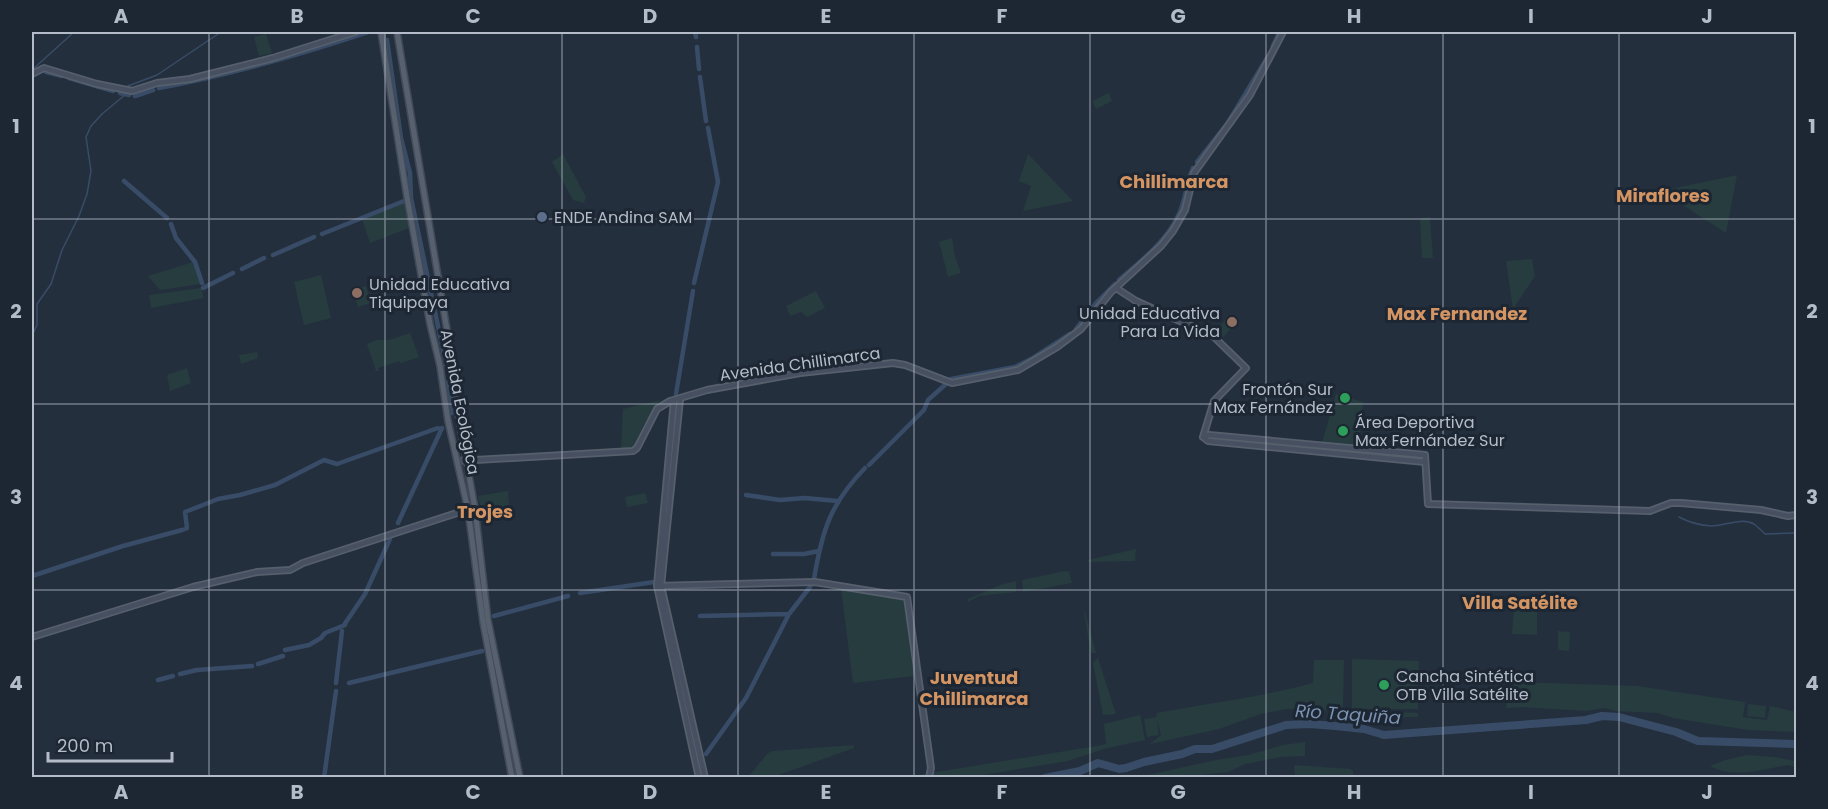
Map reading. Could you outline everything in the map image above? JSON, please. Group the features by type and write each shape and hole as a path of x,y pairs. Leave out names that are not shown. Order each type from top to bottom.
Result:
{"main road":[{"name":"Avenida Ecológica","path":"381,32 407,198 440,366 448,421 472,510"},
{"name":"Avenida Ecológica","path":"397,32 448,336 455,402 466,460 490,645 512,777"},
{"name":"Avenida Ecológica","path":"490,645 520,777"}],"street":[{"path":"32,74 44,68 132,91 157,83 190,79 273,58 355,32"},
{"name":"Avenida Chillimarca","path":"458,461 633,451 637,448 657,409 715,388 800,373 893,363 952,383 1017,370 1049,352 1081,329 1096,308 1161,246 1173,231 1185,210 1194,173 1250,95 1283,32"},
{"path":"1116,288 1136,301 1213,336 1246,368 1214,401 1203,437"},
{"path":"677,400 659,586 699,777"},
{"path":"1203,437 1209,435 1425,455 1428,504 1650,511 1671,503 1681,503 1761,510 1788,516 1797,515"},
{"path":"1203,437 1208,441 1425,462"},
{"path":"32,637 193,587 257,572 290,570 303,562 472,510"},
{"path":"659,586 815,582 908,597 917,678 931,768 929,777"},
{"path":"659,586 705,777"}],"green space":[{"path":"266,34 272,53 259,56 254,37"},
{"path":"1109,93 1112,101 1096,109 1092,101"},
{"path":"563,154 586,197 584,203 573,200 552,162"},
{"path":"1028,154 1073,201 1023,211 1031,186 1019,181"},
{"path":"1737,175 1726,233 1661,191"},
{"path":"404,202 409,228 370,243 362,219"},
{"path":"1430,217 1433,258 1422,258 1420,218"},
{"path":"952,238 961,273 948,277 939,242"},
{"path":"1532,259 1535,276 1513,309 1506,261"},
{"path":"193,262 201,284 160,290 148,276"},
{"path":"321,275 331,318 304,325 294,282"},
{"path":"366,286 371,303 358,307 353,290"},
{"path":"201,288 204,298 151,308 149,295"},
{"path":"816,291 825,308 807,317 801,312 790,316 786,306"},
{"path":"1228,317 1235,324 1223,337 1216,330"},
{"path":"410,333 419,357 401,363 399,361 378,368 379,371 376,371 367,344"},
{"path":"257,352 258,358 241,364 239,355"},
{"path":"187,368 191,383 170,391 167,375"},
{"name":"Área Deportiva Max Fernández Sur","path":"1336,394 1363,402 1358,447 1322,443"},
{"path":"660,400 643,426 635,446 621,448 623,409"},
{"path":"508,491 510,516 483,520 478,496"},
{"path":"645,493 648,503 627,507 625,497"},
{"path":"1136,549 1135,561 1088,562 1088,560"},
{"path":"1069,572 1072,583 1023,592 1022,580"},
{"path":"1016,581 1016,592 979,596 968,602 968,599 1000,585"},
{"path":"841,588 904,599 914,676 853,683"},
{"path":"1516,603 1537,604 1537,635 1512,634"},
{"path":"1085,612 1096,653 1091,653"},
{"path":"1558,631 1570,632 1569,651 1558,650"},
{"path":"1098,658 1116,714 1103,715 1093,663"},
{"name":"Cancha Sintética OTB Villa Satélite","path":"1352,659 1419,661 1418,709 1352,709"},
{"path":"1314,660 1344,660 1343,706 1349,710 1418,713 1418,717 1406,717 1397,721 1373,720 1317,709 1286,709 1261,714 1219,729 1150,744 1161,735 1157,719 1159,735 1147,737 1144,719 1157,717 1156,713 1255,696 1313,683"},
{"path":"1520,682 1637,686 1745,702 1743,717 1767,720 1770,706 1796,712 1796,732 1748,730 1673,718 1658,713 1616,711 1605,708 1586,711 1506,708 1512,684"},
{"path":"1748,704 1766,706 1765,718 1747,716"},
{"path":"1140,715 1145,740 1104,749 1068,761 970,777 899,778 1106,744 1104,724"},
{"path":"1305,742 1305,756 1281,757 1245,764 1228,772 1183,777 1139,777 1248,755 1283,745"},
{"path":"854,745 854,748 773,777 748,777 768,753 773,751"},
{"path":"1747,755 1796,761 1796,768 1788,765 1759,771 1729,772 1710,766"},
{"path":"1294,765 1350,769 1353,771 1353,777 1295,777"}],"waterway":[{"path":"32,70 74,32"},
{"path":"128,86 157,75 221,32"},
{"path":"159,88 264,64 368,32"},
{"path":"695,32 696,37"},
{"path":"1273,46 1279,33"},
{"path":"387,40 401,138 410,173 411,198 447,369"},
{"path":"697,47 699,69"},
{"path":"1197,162 1227,124 1267,58"},
{"path":"46,72 62,76"},
{"path":"700,77 706,121"},
{"path":"69,78 113,91"},
{"path":"135,96 153,90"},
{"path":"120,93 129,95"},
{"path":"32,336 37,325 37,304 51,284 62,250 87,194 91,171 86,137 91,126 102,114 126,94"},
{"path":"694,283 718,182 708,128"},
{"path":"1119,280 1153,250 1174,224 1193,168"},
{"path":"124,181 167,218"},
{"path":"322,234 404,201"},
{"path":"171,224 176,238 195,262 202,283"},
{"path":"273,255 314,237"},
{"path":"242,269 264,258"},
{"path":"203,288 233,273"},
{"path":"1076,329 1096,303 1115,284"},
{"path":"676,394 693,291"},
{"path":"951,379 1015,367 1070,334"},
{"path":"448,382 452,413"},
{"path":"869,465 924,410 928,400 946,384"},
{"path":"185,529 187,528 185,512 218,499 275,485 324,460 337,464 438,428"},
{"path":"398,523 442,428"},
{"path":"814,579 820,546 829,519 843,494 865,468"},
{"path":"746,495 780,500 805,498 837,501"},
{"path":"1679,517 1711,526 1744,521 1754,524 1765,534 1796,533"},
{"path":"32,576 123,546 182,530"},
{"path":"344,625 365,594 390,539"},
{"path":"773,554 804,554 819,551"},
{"path":"580,593 654,582"},
{"path":"706,754 746,698 789,614 810,587"},
{"path":"494,616 568,596"},
{"path":"700,616 789,614"},
{"path":"285,650 309,645 325,633 345,625"},
{"path":"336,683 342,631"},
{"path":"349,683 482,651"},
{"path":"258,664 283,656"},
{"path":"180,674 197,670 252,666"},
{"path":"158,680 173,676"},
{"path":"324,778 336,691"},
{"name":"Río Taquiña","path":"1045,778 1080,771 1098,763 1119,769 1126,768 1195,749 1212,749 1286,725 1335,726 1364,729 1384,735 1586,720 1602,716 1619,717 1676,732 1698,741 1796,744"}],"place":[{"name":"ENDE Andina SAM","path":"542,217"},
{"name":"Unidad Educativa Tiquipaya","path":"357,293"},
{"name":"Unidad Educativa Para La Vida","path":"1232,322"},
{"name":"Frontón Sur Max Fernández","path":"1345,398"},
{"name":"Área Deportiva Max Fernández Sur","path":"1343,431"},
{"name":"Cancha Sintética OTB Villa Satélite","path":"1384,685"}],"district":[{"name":"Chillimarca","path":"1174,181"},
{"name":"Miraflores","path":"1663,195"},
{"name":"Max Fernandez","path":"1457,313"},
{"name":"Trojes","path":"485,511"},
{"name":"Villa Satélite","path":"1520,602"},
{"name":"Juventud Chillimarca","path":"974,687"}]}
